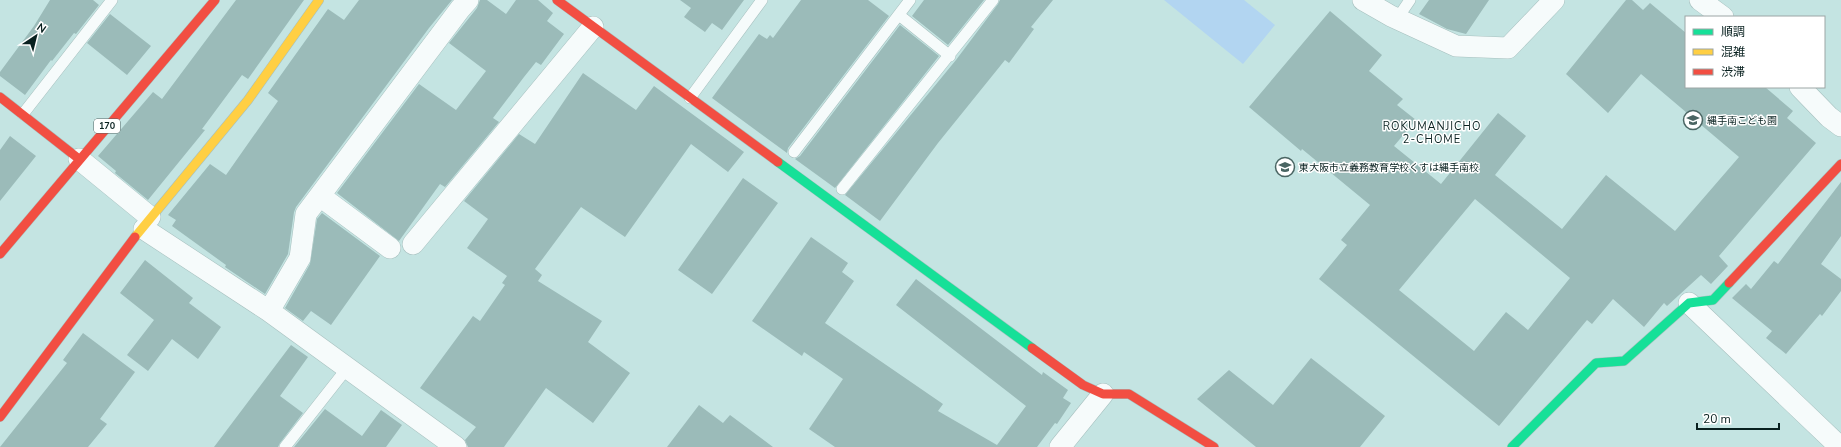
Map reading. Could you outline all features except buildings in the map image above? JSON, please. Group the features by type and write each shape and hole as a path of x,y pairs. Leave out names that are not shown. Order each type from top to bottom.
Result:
{"main road":[{"name":"170","path":"0,254 215,0"},
{"path":"0,418 147,223 248,100 319,0"},
{"path":"557,0 1083,385 1103,394 1129,394 1214,447"},
{"path":"0,97 79,159"},
{"path":"1512,447 1596,363 1624,361 1689,303 1713,300 1841,164"}],"street":[{"path":"269,311 300,258 306,214 468,0"},
{"path":"1363,0 1397,19 1456,46 1508,48 1554,0"},
{"path":"1700,0 1722,16"},
{"path":"413,244 593,27"},
{"path":"1801,88 1839,119"},
{"path":"79,159 147,223 348,367 456,447"},
{"path":"320,196 390,248"},
{"path":"1689,303 1840,447"},
{"path":"1060,447 1103,394"}],"lane":[{"path":"23,114 112,0"},
{"path":"690,98 762,0"},
{"path":"794,152 910,0"},
{"path":"842,189 950,56 993,0"},
{"path":"1397,19 1410,0"},
{"path":"899,15 950,56"},
{"path":"285,447 348,367"}],"water":[{"path":"1164,0 1244,0 1275,25 1243,64"}],"traffic: fast":[{"path":"778,162 1032,348"},
{"path":"1512,447 1596,363 1624,361 1689,303 1713,300 1729,283"}],"traffic: slow":[{"path":"135,237 248,100 319,0"}],"traffic: jam":[{"path":"0,254 215,0"},
{"path":"557,0 778,162"},
{"path":"0,97 79,159"},
{"path":"1729,283 1841,164"},
{"path":"0,417 135,237"},
{"path":"1032,348 1083,385 1103,394 1129,394 1214,447"}],"place":[{"name":"縄手南こども園","path":"1693,120"},
{"name":"東大阪市立義務教育学校くすは縄手南校","path":"1285,167"}],"district":[{"name":"ROKUMANJICHO 2-CHOME","path":"1432,132"}]}
